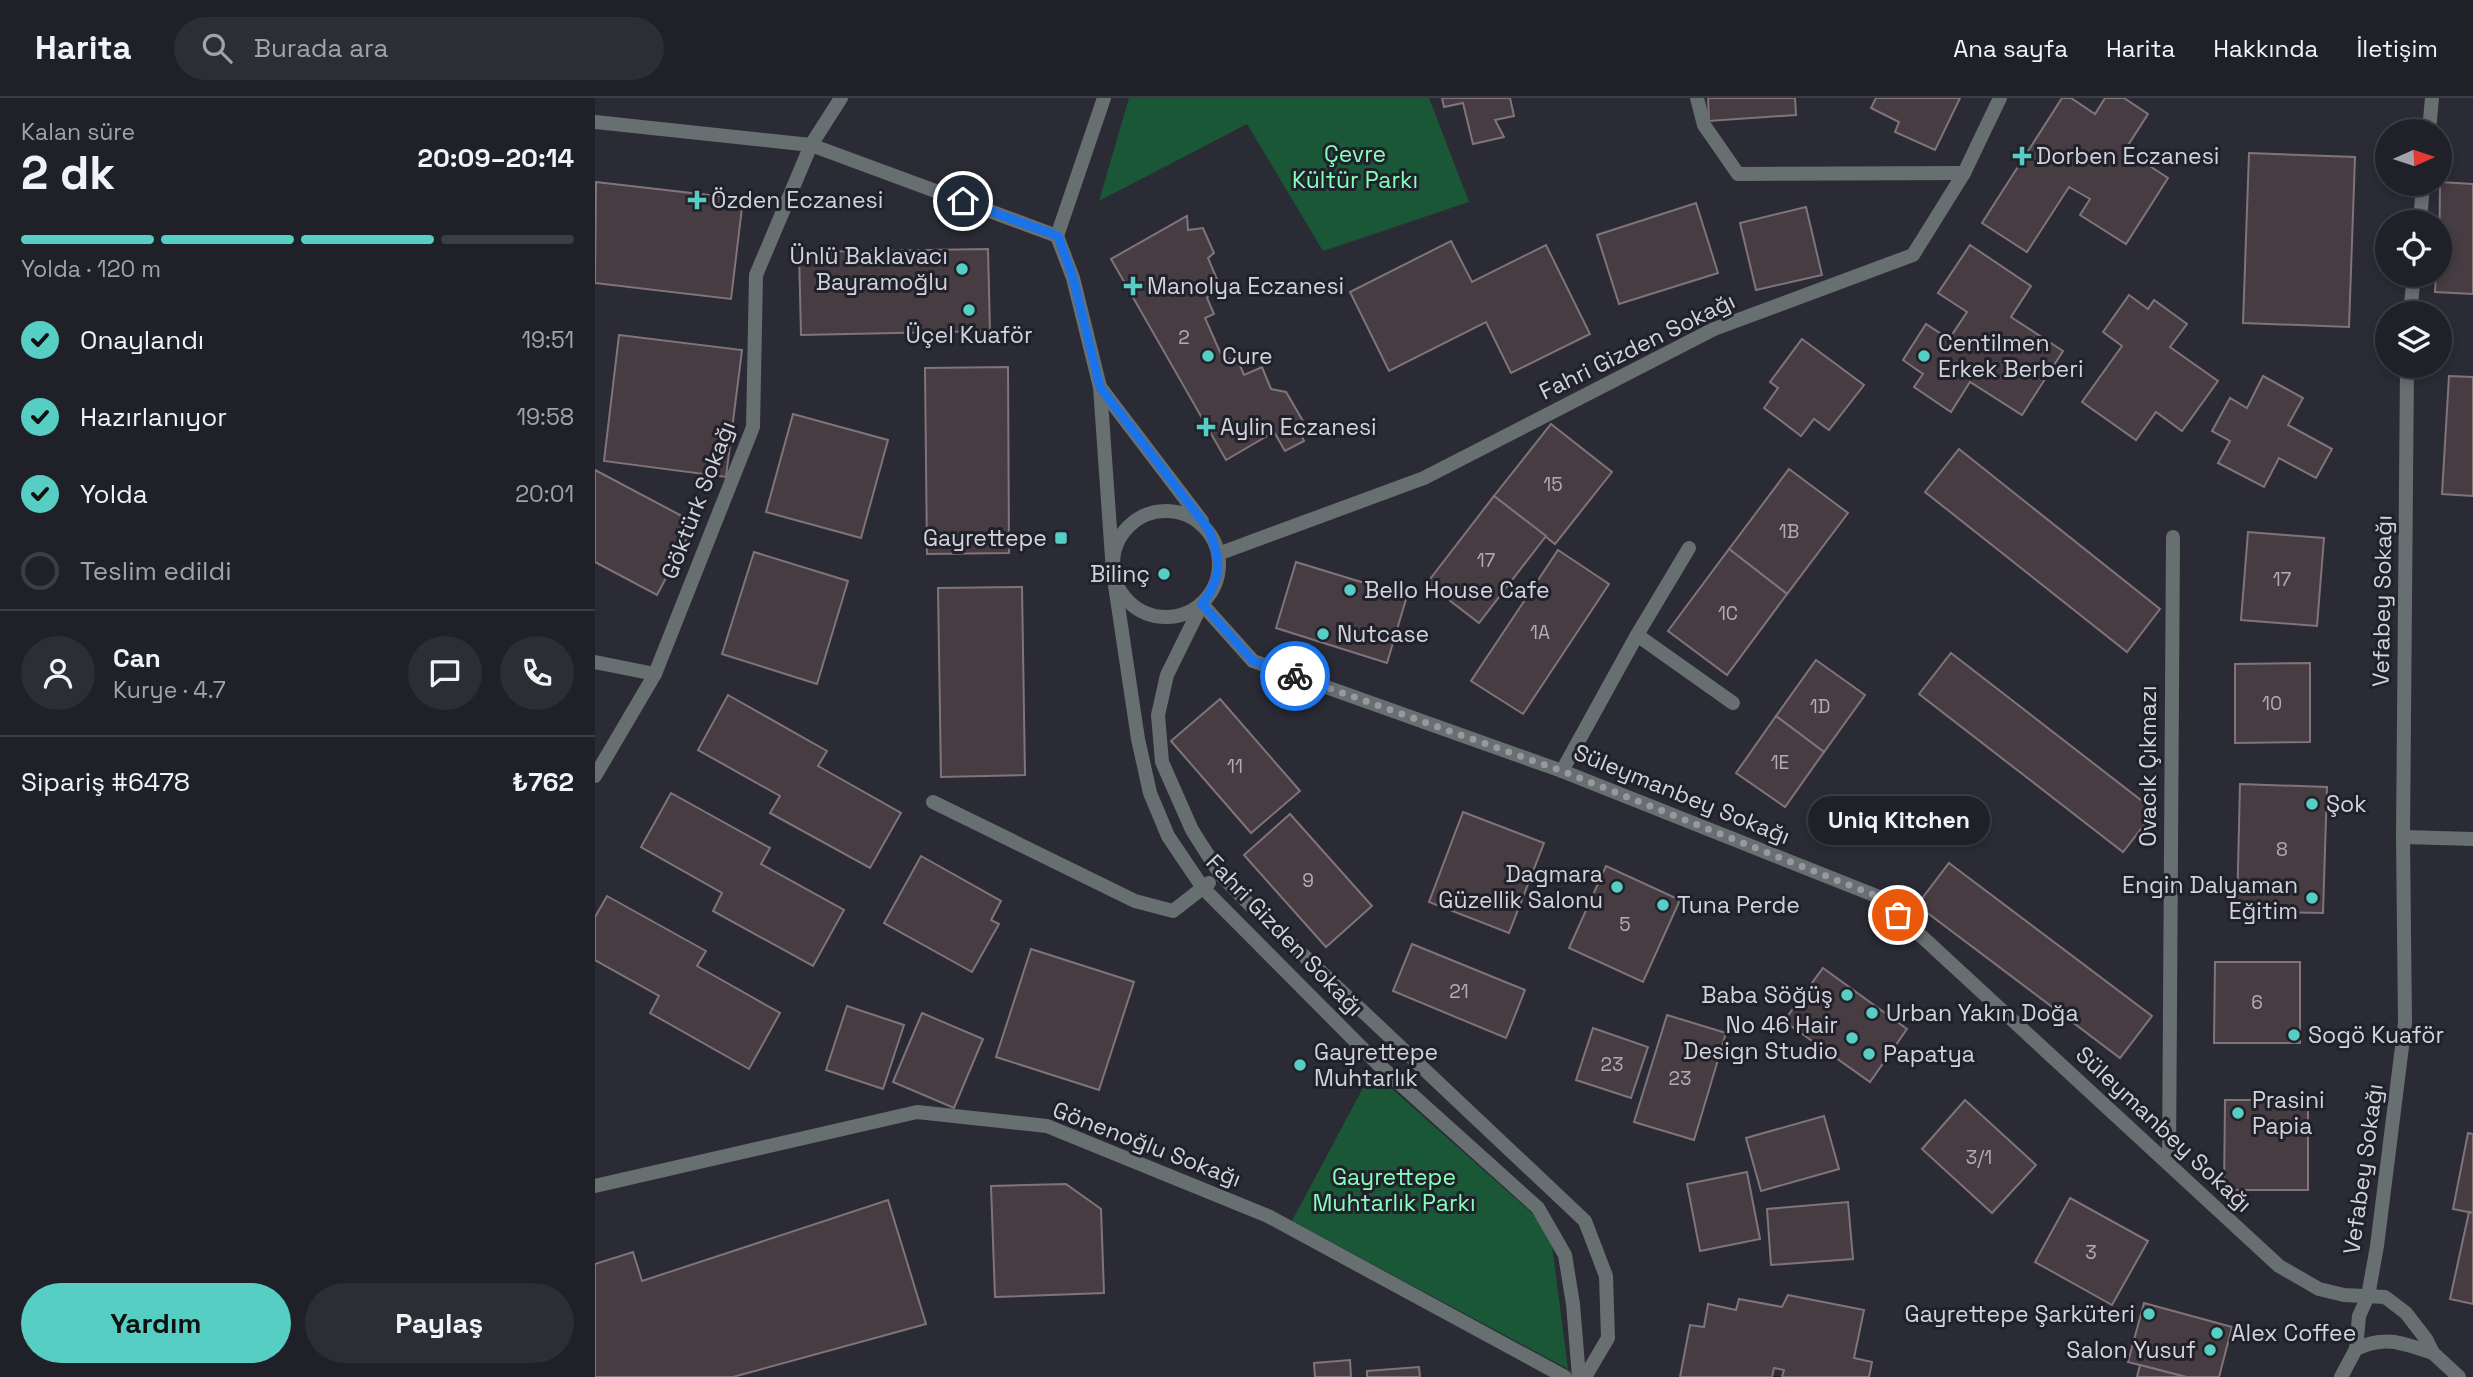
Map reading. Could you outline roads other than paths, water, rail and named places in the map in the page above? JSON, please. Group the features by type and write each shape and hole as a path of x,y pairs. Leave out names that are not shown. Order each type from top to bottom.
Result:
{"street":[{"name":"Göktürk Sokağı","path":"595,776 655,674 754,426 756,275 811,145 841,98"},
{"path":"1100,387 1209,530 1218,554 1219,572 1213,589 1202,604 1188,612 1172,617 1141,611 1127,601 1118,588 1113,572 1100,387 1073,278 1058,236 1104,98"},
{"path":"1697,98 1704,125 1738,174 1964,173"},
{"name":"Fahri Gizden Sokağı","path":"1218,554 1424,478 1714,329 1913,255 1964,173 2000,98"},
{"path":"2430,119 2432,98"},
{"path":"595,122 811,145 1058,236"},
{"name":"Vefabey Sokağı","path":"2368,1296 2377,1246 2405,1023 2403,837 2407,378"},
{"path":"1113,572 1114,554 1120,536 1132,522 1148,513 1166,511 1184,514 1209,530"},
{"name":"Ovacık Çıkmazı","path":"2169,1164 2173,537"},
{"path":"1562,771 1637,635 1689,548"},
{"name":"Fahri Gizden Sokağı","path":"1113,572 1138,739 1150,793 1168,836 1203,888 1378,1064 1538,1208 1565,1255 1573,1304 1579,1377"},
{"name":"Fahri Gizden Sokağı","path":"1202,604 1167,675 1158,715 1162,761 1192,830 1220,874 1249,904 1585,1221 1607,1276 1608,1338 1584,1377"},
{"name":"Süleymanbey Sokağı","path":"1202,604 1253,661 1562,771 1879,897 2279,1266 2319,1289 2344,1295 2385,1297 2406,1313 2433,1353 2459,1377"},
{"path":"1637,635 1733,704"},
{"path":"595,662 655,674"},
{"path":"933,802 1135,901 1173,911 1220,874"},
{"path":"2403,837 2473,838"},
{"name":"Gönenoğlu Sokağı","path":"595,1186 917,1112 1047,1126 1268,1216 1565,1377"},
{"path":"2341,1377 2356,1349 2358,1316 2368,1296"},
{"name":"Süleymanbey Sokağı","path":"2356,1349 2372,1341 2399,1342 2433,1353"}],"place":[{"name":"Dorben Eczanesi","path":"2022,156"},
{"name":"Özden Eczanesi","path":"697,200"},
{"name":"Ünlü Baklavacı Bayramoğlu","path":"962,269"},
{"name":"Manolya Eczanesi","path":"1133,286"},
{"name":"Üçel Kuaför","path":"969,310"},
{"name":"Cure","path":"1208,356"},
{"name":"Centilmen Erkek Berberi","path":"1924,356"},
{"name":"Aylin Eczanesi","path":"1206,427"},
{"name":"Gayrettepe","path":"1061,538"},
{"name":"Bilinç","path":"1164,574"},
{"name":"Bello House Cafe","path":"1350,590"},
{"name":"Nutcase","path":"1323,634"},
{"name":"Şok","path":"2312,804"},
{"name":"Dagmara Güzellik Salonu","path":"1617,887"},
{"name":"Engin Dalyaman Eğitim","path":"2312,898"},
{"name":"Tuna Perde","path":"1663,905"},
{"name":"Uniq Kitchen","path":"1898,915"},
{"name":"Baba Söğüş","path":"1847,995"},
{"name":"Urban Yakın Doğa","path":"1872,1013"},
{"name":"Sogö Kuaför","path":"2294,1035"},
{"name":"No 46 Hair Design Studio","path":"1852,1038"},
{"name":"Papatya","path":"1869,1054"},
{"name":"Gayrettepe Muhtarlık","path":"1300,1065"},
{"name":"Prasini Papia","path":"2238,1113"},
{"name":"Gayrettepe Şarküteri","path":"2149,1314"},
{"name":"Alex Coffee","path":"2217,1333"},
{"name":"Salon Yusuf","path":"2210,1350"}],"park label":[{"name":"Çevre Kültür Parkı","path":"1355,167"},
{"name":"Gayrettepe Muhtarlık Parkı","path":"1394,1190"}]}
